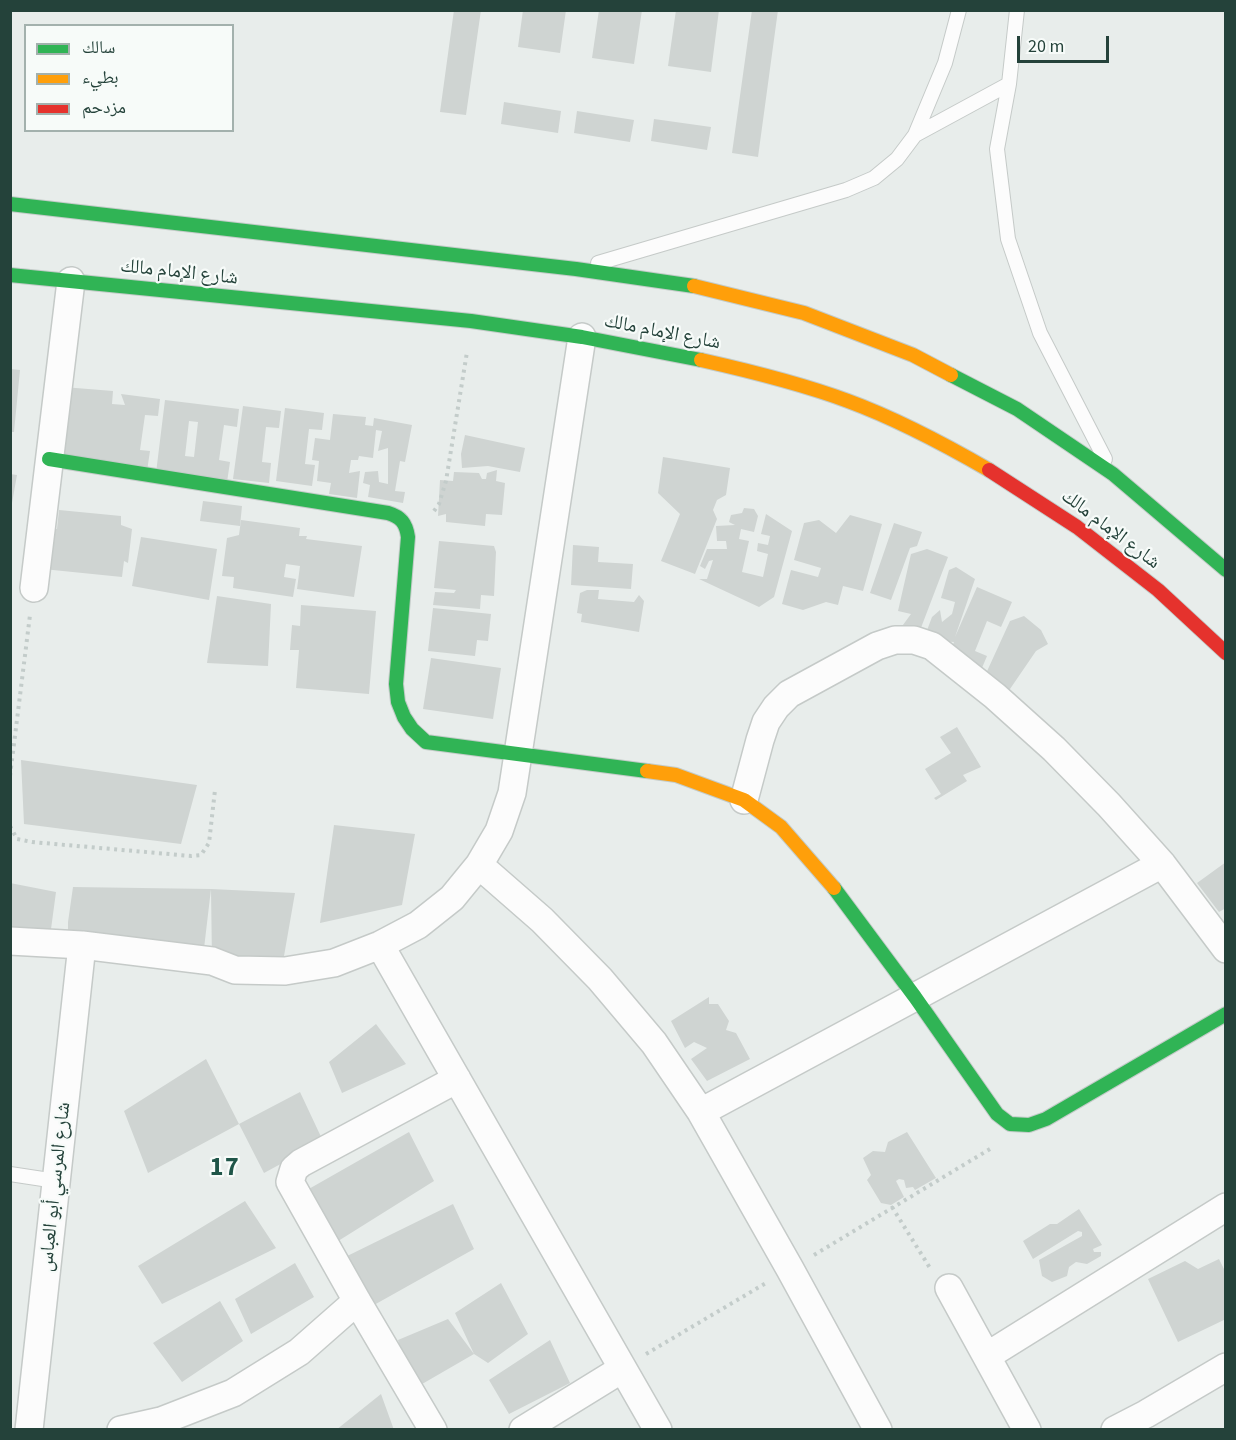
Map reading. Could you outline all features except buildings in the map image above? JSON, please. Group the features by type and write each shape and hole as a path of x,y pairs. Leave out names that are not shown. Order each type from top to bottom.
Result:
{"street":[{"path":"10,204 576,269 691,285 804,313 914,355 1017,409 1113,474 1226,570"},
{"name":"شارع الإمام مالك","path":"10,275 471,321 582,337 699,359 774,377 848,401 919,432 988,469 1077,527 1158,590 1226,654"},
{"path":"34,588 71,282"},
{"path":"10,940 82,945 212,961 235,970 285,971 334,963 380,945 418,925 452,898 480,865 499,831 512,793 582,337"},
{"path":"49,459 399,516 407,526 408,537 396,684 397,701 403,717 413,731 426,742 676,775 744,800 781,827 827,879 915,997 997,1114 1010,1124 1029,1125 1046,1119 1226,1014"},
{"path":"744,800 766,722 789,694 877,646 895,640 914,640 933,646 995,696 1045,741 1109,805 1162,864 1226,950"},
{"path":"701,1112 1162,864"},
{"path":"480,865 542,920 600,979 654,1043 701,1112 878,1430"},
{"name":"شارع المرسي أبو العباس","path":"29,1430 82,945"},
{"path":"380,945 658,1430"},
{"path":"433,1430 290,1182 294,1170 301,1163 457,1079"},
{"path":"987,1356 1226,1207"},
{"path":"949,1288 1027,1430"},
{"path":"121,1430 162,1421 233,1393 299,1352 357,1301"},
{"path":"1115,1430 1150,1422 1226,1367"},
{"path":"523,1430 622,1369"}],"lane":[{"path":"576,269 846,190 874,178 897,159 915,135 945,63 959,10"},
{"path":"1017,10 1009,84 997,149 1008,239 1040,333 1113,474"},
{"path":"915,135 1009,84"},
{"path":"10,1174 56,1181"}],"path":[{"path":"408,537 426,523 439,504 446,482 471,321"},
{"path":"10,776 34,588"},
{"path":"10,826 17,839 32,842 201,855 209,843 215,790"},
{"path":"622,1369 990,1149"},
{"path":"892,1207 929,1268 949,1288"}],"traffic: fast":[{"path":"10,204 576,269 694,286"},
{"path":"10,275 471,321 582,337 701,360"},
{"path":"951,375 1017,409 1113,474 1226,570"},
{"path":"49,459 396,516 404,524 408,537 396,684 398,702 412,729 426,742 647,771"},
{"path":"834,888 915,997 997,1114 1010,1124 1029,1125 1046,1119 1226,1014"}],"traffic: slow":[{"path":"694,286 804,313 913,355 951,375"},
{"path":"701,360 793,383 848,401 920,432 989,470"},
{"path":"647,771 676,775 744,800 781,827 834,888"}],"traffic: jam":[{"path":"989,470 1077,527 1158,590 1226,653"}],"district":[{"name":"17","path":"225,1169"}]}
